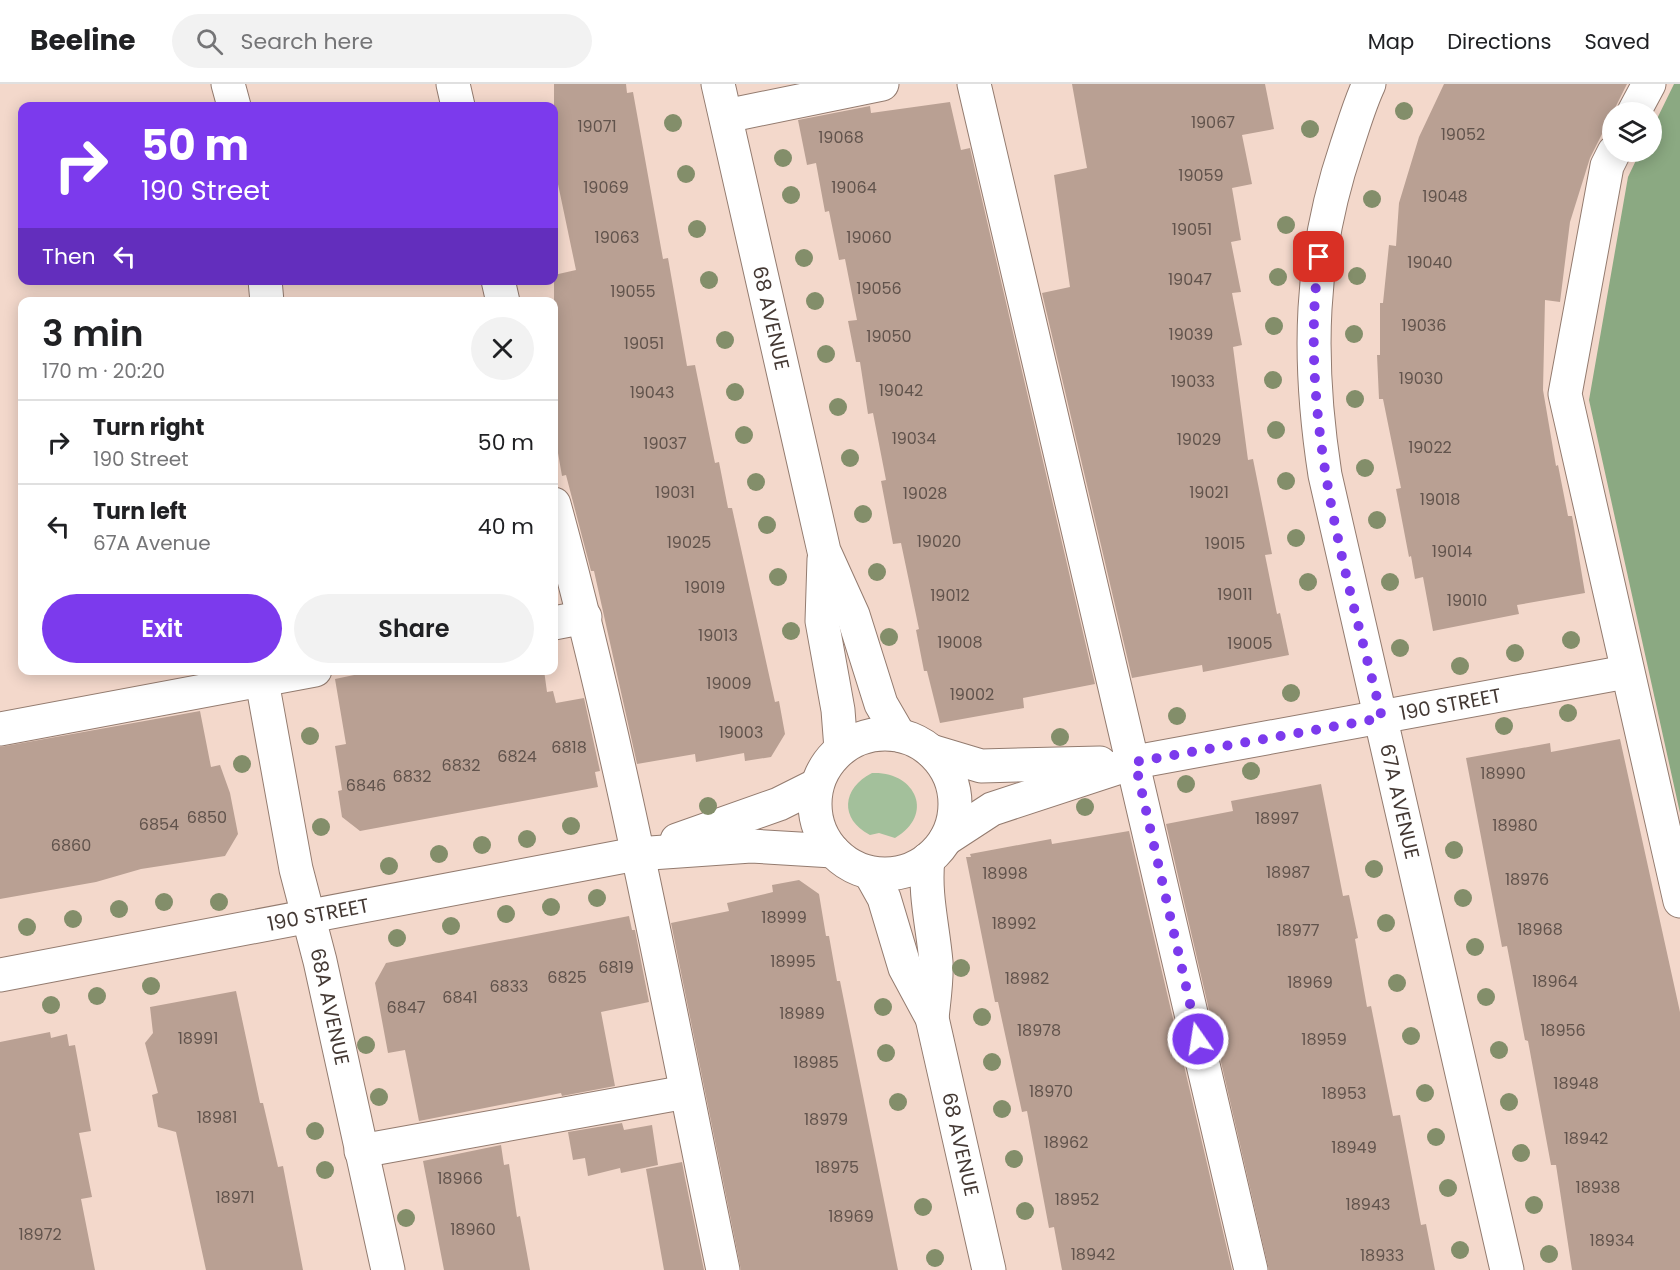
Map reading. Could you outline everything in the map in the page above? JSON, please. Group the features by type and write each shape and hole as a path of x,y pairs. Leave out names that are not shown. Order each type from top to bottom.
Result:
{"street":[{"path":"228,84 233,102"},
{"path":"453,84 457,102"},
{"name":"68 AVENUE","path":"718,84 824,551 853,615 881,704 899,735"},
{"path":"726,116 882,84"},
{"path":"974,84 1135,762 1251,1270"},
{"name":"67A AVENUE","path":"1369,84 1340,166 1321,239 1314,302 1312,353 1315,412 1325,475 1507,1270"},
{"path":"1639,102 1648,84"},
{"path":"1609,162 1565,394 1626,672 1680,901"},
{"path":"558,535 569,620 636,854 723,1270"},
{"name":"68 AVENUE","path":"824,551 822,621 838,710 841,749"},
{"name":"190 STREET","path":"937,849 992,809 1135,762 1626,672"},
{"path":"0,729 261,676"},
{"name":"68A AVENUE","path":"261,676 307,915 320,961 388,1270"},
{"path":"899,735 916,741 931,751 947,772 955,796 952,823 937,849 905,872 870,873 854,867 833,851 822,836 814,802 817,785 824,769 841,749 864,736 899,735"},
{"name":"190 STREET","path":"931,751 981,766 1135,762"},
{"name":"190 STREET","path":"636,854 779,804 817,785"},
{"name":"190 STREET","path":"0,975 636,854 751,846 833,851"},
{"name":"68 AVENUE","path":"932,1018 936,965 927,908 926,879 937,849"},
{"name":"68 AVENUE","path":"870,873 884,898 905,968 932,1018 989,1270"},
{"path":"361,1151 686,1092"}],"green space":[{"path":"1674,84 1680,84 1680,813 1589,400 1628,177 1635,162 1662,162 1662,109"},
{"path":"872,773 887,774 900,779 909,786 915,796 917,806 915,817 908,828 895,838 879,833 870,835 853,821 849,812 850,795 862,779"}],"building":[{"path":"554,84 626,84 627,93 633,92 663,259 668,258 687,366 695,365 715,463 719,462 728,508 732,508 775,702 779,701 785,734 771,757 745,761 744,753 696,762 695,754 637,764 594,571 591,571 566,475 562,476 558,453 558,297 554,297 554,285 558,285 558,274 576,270 558,184 558,102 554,102"},
{"path":"1072,84 1265,84 1274,129 1242,135 1252,184 1232,188 1241,240 1231,242 1241,292 1232,293 1242,345 1233,347 1248,460 1253,459 1272,554 1265,555 1277,614 1280,613 1289,655 1203,672 1202,665 1132,678 1042,293 1070,287 1054,175 1087,168"},
{"path":"1444,84 1627,84 1618,102 1602,102 1602,134 1590,158 1570,222 1560,302 1545,300 1543,390 1556,466 1558,465 1568,516 1572,516 1585,593 1517,605 1519,614 1433,631 1423,577 1415,579 1411,556 1409,557 1396,489 1401,488 1383,399 1379,399 1377,355 1380,355 1380,303 1383,303 1389,245 1396,246 1399,203 1419,137"},
{"path":"950,102 961,150 970,148 1095,684 1023,698 1024,708 940,723 927,671 924,671 916,630 919,629 901,543 893,544 881,481 886,480 873,413 868,414 860,362 856,362 848,321 857,320 845,259 839,260 829,211 825,212 816,163 807,165 798,120 870,106 871,113"},
{"path":"354,675 545,675 547,692 553,691 556,703 584,698 600,771 595,772 598,787 360,831 342,817 338,791 342,790 335,746 346,744 335,679"},
{"path":"200,711 211,767 220,765 230,793 238,834 225,856 141,869 96,882 0,899 0,747"},
{"path":"1620,739 1680,1012 1680,1270 1572,1270 1556,1165 1551,1165 1528,1041 1525,1040 1507,946 1502,947 1466,758 1550,743 1551,752"},
{"path":"1321,784 1343,896 1349,895 1358,938 1355,939 1367,1007 1371,1006 1393,1116 1400,1115 1421,1225 1426,1224 1435,1270 1269,1270 1166,824 1233,811 1231,801"},
{"path":"1129,831 1232,1270 1062,1270 1054,1227 1049,1228 1027,1111 1022,1112 998,1002 995,1002 966,857 971,857 970,854 1051,839 1052,844"},
{"path":"799,880 819,894 826,936 829,936 837,981 840,981 898,1270 741,1270 671,923 729,911 727,903 773,892 772,885"},
{"path":"629,916 632,930 635,930 649,1002 601,1012 615,1086 562,1096 561,1093 419,1121 405,1050 388,1053 375,983 386,963"},
{"path":"236,991 260,1103 263,1103 278,1167 283,1166 303,1270 206,1270 176,1132 158,1127 152,1095 158,1093 145,1043 153,1033 150,1007"},
{"path":"50,1032 51,1038 67,1034 69,1046 75,1045 91,1131 79,1133 92,1197 81,1199 95,1270 0,1270 0,1042"},
{"path":"622,1123 624,1130 652,1125 658,1165 621,1173 620,1168 588,1176 585,1158 573,1160 568,1132"},
{"path":"501,1145 504,1165 509,1164 517,1217 520,1216 530,1270 444,1270 423,1161"},
{"path":"682,1162 704,1270 664,1270 646,1169"}],"route":[{"path":"1198,1039 1135,762 1382,718 1325,475 1315,412 1312,353 1319,257"}]}
